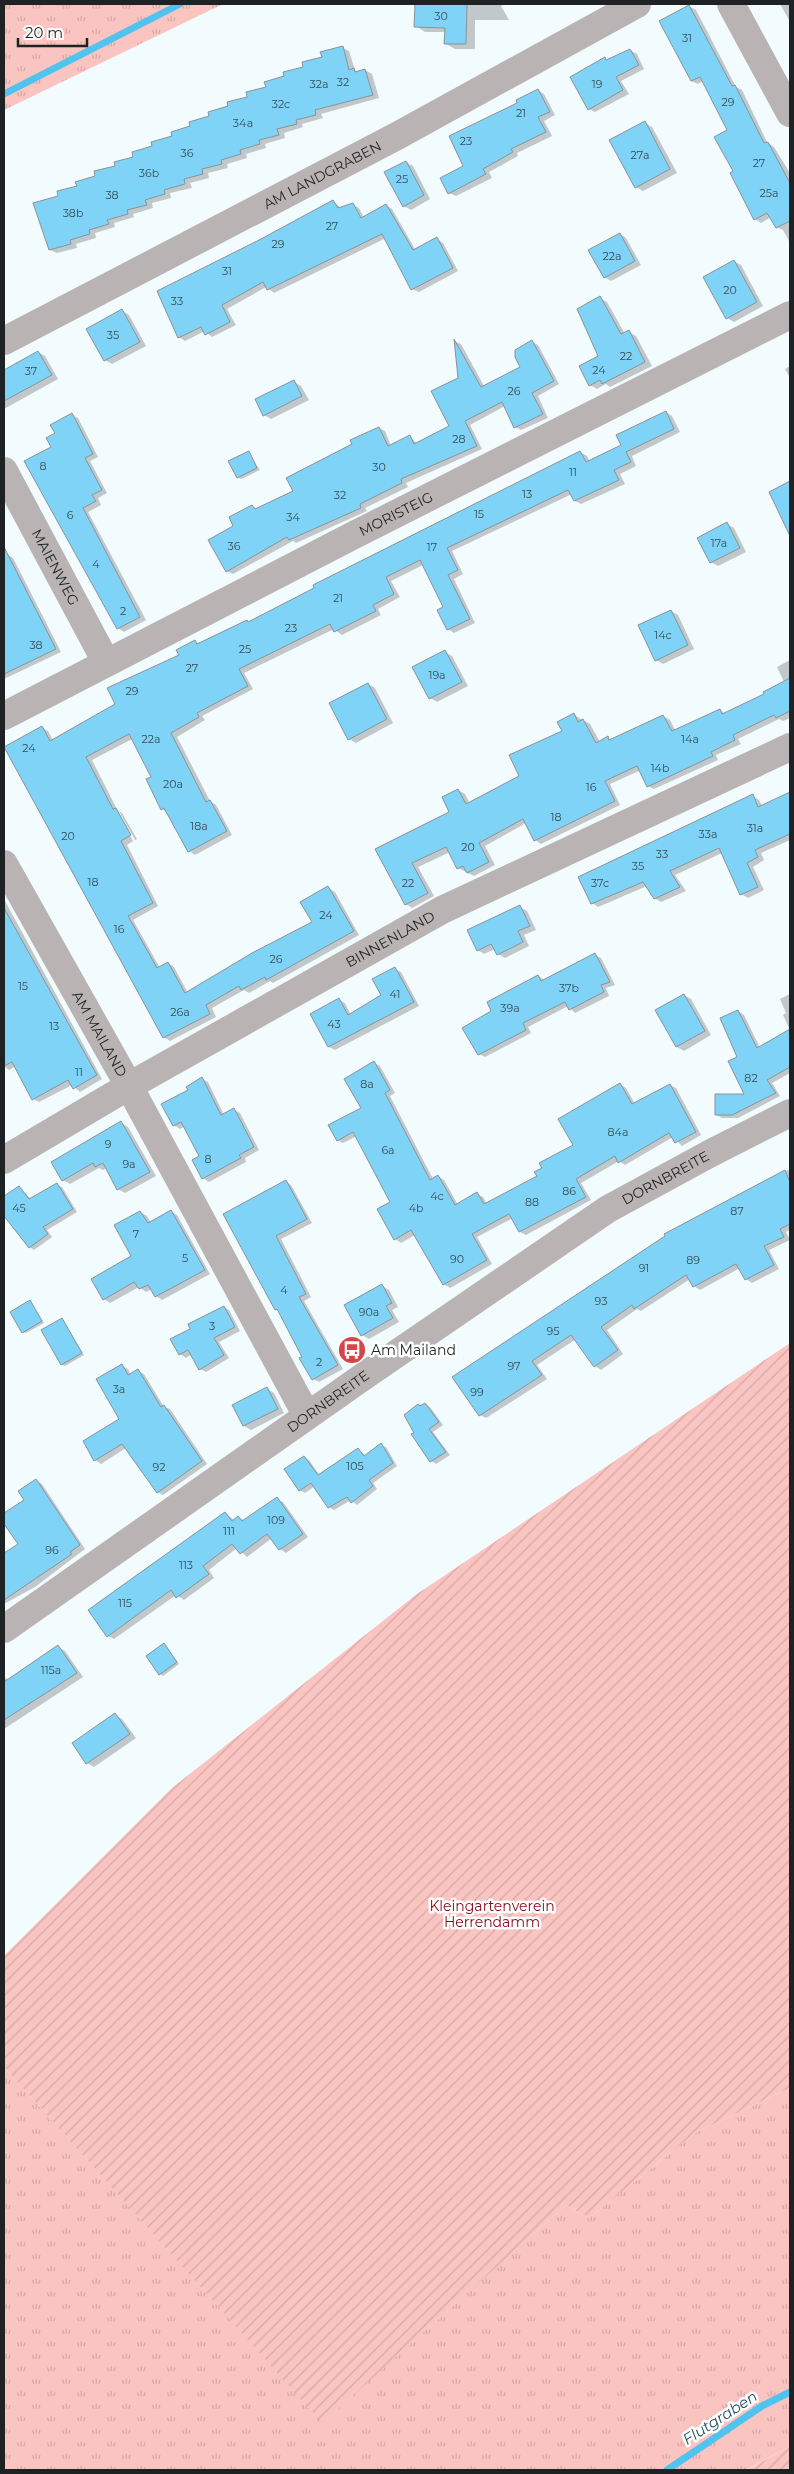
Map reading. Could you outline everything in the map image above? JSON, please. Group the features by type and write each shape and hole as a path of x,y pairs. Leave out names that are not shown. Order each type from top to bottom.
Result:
{"street":[{"name":"AM LANDGRABEN","path":"4,341 397,136 637,4"},
{"path":"731,4 790,113"},
{"name":"MORISTEIG","path":"4,716 106,662 790,315"},
{"name":"MAIENWEG","path":"4,472 106,662"},
{"name":"BINNENLAND","path":"4,1160 129,1086 442,910 790,747"},
{"name":"AM MAILAND","path":"4,864 129,1086 307,1416"},
{"name":"DORNBREITE","path":"4,1629 307,1416 608,1209 711,1152 790,1113"}],"green space":[{"path":"4,4 223,4 4,110"},
{"name":"Kleingartenverein Herrendamm","path":"790,1343 790,2088 695,2133 589,2218 566,2205 322,2423 4,2067 4,1956 172,1788 417,1594"},
{"path":"4,2067 322,2422 566,2205 589,2218 695,2133 790,2088 790,2446 746,2470 4,2470"},
{"path":"790,2446 790,2470 747,2470"}],"building":[{"path":"415,4 467,4 466,44 444,44 445,28 414,27"},
{"path":"689,5 732,86 735,85 764,143 768,142 790,183 790,221 776,228 767,213 754,220 730,173 733,171 714,137 727,130 700,77 691,81 659,21"},
{"path":"343,46 349,70 354,68 355,72 365,69 373,95 315,110 316,115 296,120 297,124 277,129 279,135 259,140 260,144 240,150 241,154 221,160 222,164 202,169 203,174 184,179 185,184 164,190 165,194 145,200 147,205 127,210 128,214 107,220 109,224 89,230 90,234 70,240 71,244 49,250 33,203 58,196 57,191 77,186 75,182 95,176 94,171 115,166 114,162 133,157 132,152 152,146 151,142 172,136 171,132 190,126 189,122 209,116 208,112 228,106 227,102 247,97 246,92 266,87 264,82 284,76 283,72 303,67 302,62 322,57 320,52"},
{"path":"630,49 639,65 616,77 623,90 588,110 570,77 605,57 606,60"},
{"path":"538,89 550,112 538,117 546,132 511,149 513,152 483,169 486,174 448,194 440,178 463,166 449,136 517,103 516,100"},
{"path":"645,121 670,169 635,188 609,140"},
{"path":"406,161 424,195 403,207 384,172"},
{"path":"333,200 338,208 353,203 361,218 386,204 413,250 437,237 453,268 411,290 382,234 267,290 263,282 222,305 230,322 205,335 201,327 178,338 157,291 261,239"},
{"path":"620,233 635,261 604,278 588,250"},
{"path":"734,260 757,302 726,319 703,277"},
{"path":"600,296 621,334 629,330 645,362 602,384 600,380 589,386 579,366 598,356 577,309"},
{"path":"122,309 140,342 104,361 86,329"},
{"path":"454,339 481,387 520,367 515,357 515,350 532,340 554,381 532,393 543,414 514,428 502,402 465,421 477,446 401,479 402,483 360,504 361,508 289,540 287,537 226,572 208,540 233,526 229,517 252,505 255,509 293,491 286,478 352,444 350,440 379,427 388,446 410,435 414,444 449,426 431,391 458,378"},
{"path":"38,351 52,375 4,401 4,370"},
{"path":"294,380 302,396 263,416 255,399"},
{"path":"666,411 674,429 626,452 631,462 614,470 619,480 574,501 568,490 447,548 458,570 448,575 470,619 447,630 437,610 443,607 420,560 386,577 394,594 373,605 376,611 334,632 330,624 239,669 248,686 197,713 199,717 171,733 206,802 210,800 227,831 188,852 164,808 161,810 146,779 151,777 129,734 86,757 113,809 116,808 131,835 121,841 153,903 128,916 157,968 168,962 185,993 252,953 312,922 300,902 328,886 354,931 266,980 265,977 241,990 239,986 206,1005 210,1014 163,1038 4,747 42,726 50,741 115,704 107,688 179,655 176,650 195,640 197,644 247,620 248,622 314,588 313,585 580,451 586,462 621,445 616,435"},
{"path":"72,413 93,454 85,458 102,490 92,495 96,501 83,508 140,617 117,629 24,461 51,447 46,438 55,433 50,425"},
{"path":"249,451 257,468 237,478 228,461"},
{"path":"790,481 790,536 769,492"},
{"path":"727,522 740,548 710,563 697,538"},
{"path":"4,547 56,649 4,674"},
{"path":"671,610 688,645 655,661 638,625"},
{"path":"445,650 462,682 429,699 412,667"},
{"path":"790,678 790,711 776,718 774,715 733,735 735,740 711,752 713,756 647,787 637,766 605,781 615,801 534,841 523,819 479,843 489,862 467,873 463,866 457,869 446,847 412,863 428,893 405,905 375,849 449,812 442,797 458,789 466,804 519,776 509,755 562,731 557,722 574,713 578,722 583,719 596,743 608,736 609,740 663,715 672,731 720,709 722,714 764,694 763,692"},
{"path":"368,683 387,719 348,740 329,703"},
{"path":"790,792 790,834 755,850 758,857 747,863 758,887 740,895 719,848 670,871 680,887 654,899 643,882 591,904 578,877 753,794 758,807"},
{"path":"520,905 530,926 518,931 523,942 497,955 491,944 477,951 467,930"},
{"path":"4,908 97,1075 73,1089 68,1080 32,1100 12,1062 4,1066"},
{"path":"595,953 610,982 601,985 604,992 569,1010 565,1002 523,1023 526,1030 478,1055 462,1028 491,1011 487,1002 538,975 541,981"},
{"path":"395,967 414,1002 328,1047 310,1014 339,998 348,1015 381,995 372,979"},
{"path":"684,994 705,1031 676,1047 655,1010"},
{"path":"738,1010 757,1048 790,1029 790,1067 767,1080 776,1093 732,1115 715,1115 715,1094 744,1094 728,1061 737,1057 720,1018"},
{"path":"374,1061 390,1090 385,1093 430,1180 438,1175 455,1205 477,1192 484,1204 537,1176 534,1172 542,1168 539,1163 573,1145 558,1119 620,1083 632,1104 670,1084 696,1132 675,1143 669,1133 618,1163 615,1156 576,1179 586,1197 519,1232 509,1214 472,1234 487,1260 443,1285 411,1230 394,1240 377,1209 390,1202 353,1132 337,1141 328,1125 361,1108 344,1079"},
{"path":"202,1077 221,1115 234,1108 254,1147 239,1155 241,1158 202,1179 192,1160 199,1156 181,1122 173,1126 161,1104 188,1090 186,1087"},
{"path":"121,1121 150,1172 117,1190 103,1163 95,1167 93,1163 62,1181 51,1162"},
{"path":"785,1170 790,1182 790,1224 780,1229 784,1237 764,1246 774,1265 745,1280 736,1264 693,1287 686,1275 634,1309 632,1305 601,1327 618,1350 594,1367 571,1335 532,1361 542,1375 479,1416 452,1377 665,1236 664,1234"},
{"path":"286,1180 307,1219 276,1236 306,1294 299,1297 338,1365 312,1380 299,1358 302,1357 277,1309 275,1310 223,1214"},
{"path":"57,1183 73,1209 43,1227 48,1234 29,1248 4,1216 4,1196 19,1186 29,1199"},
{"path":"171,1210 205,1270 155,1297 148,1285 139,1289 134,1282 103,1300 91,1279 131,1256 114,1225 140,1211 148,1223"},
{"path":"382,1284 392,1303 386,1306 393,1318 361,1336 344,1305"},
{"path":"30,1300 42,1321 22,1333 10,1312"},
{"path":"224,1306 235,1327 214,1338 224,1355 199,1370 188,1350 179,1355 170,1339 190,1329 188,1324"},
{"path":"62,1318 82,1353 61,1365 41,1330"},
{"path":"122,1364 128,1375 138,1369 161,1407 164,1405 202,1461 157,1493 122,1444 94,1461 83,1441 119,1419 96,1379"},
{"path":"267,1387 278,1409 243,1426 232,1405"},
{"path":"425,1403 439,1422 429,1429 446,1452 430,1462 411,1434 414,1433 404,1415 418,1404 420,1406"},
{"path":"381,1443 393,1463 369,1480 373,1486 351,1503 347,1497 328,1508 311,1483 299,1491 284,1469 304,1456 318,1475 358,1448 364,1456"},
{"path":"36,1479 80,1545 70,1552 72,1554 4,1600 4,1553 18,1544 4,1524 4,1513 24,1500 18,1491"},
{"path":"277,1497 303,1534 279,1550 267,1534 240,1554 232,1544 203,1566 209,1574 176,1598 171,1590 107,1637 88,1610 225,1512 232,1521 238,1516 242,1521"},
{"path":"164,1643 177,1662 159,1675 146,1656"},
{"path":"58,1645 77,1673 4,1720 4,1682"},
{"path":"115,1713 130,1734 86,1764 72,1743"}],"waterway":[{"path":"4,94 180,4"},
{"name":"Flutgraben","path":"667,2470 762,2406 790,2392"}],"place":[{"name":"Am Mailand","path":"352,1350"}]}
